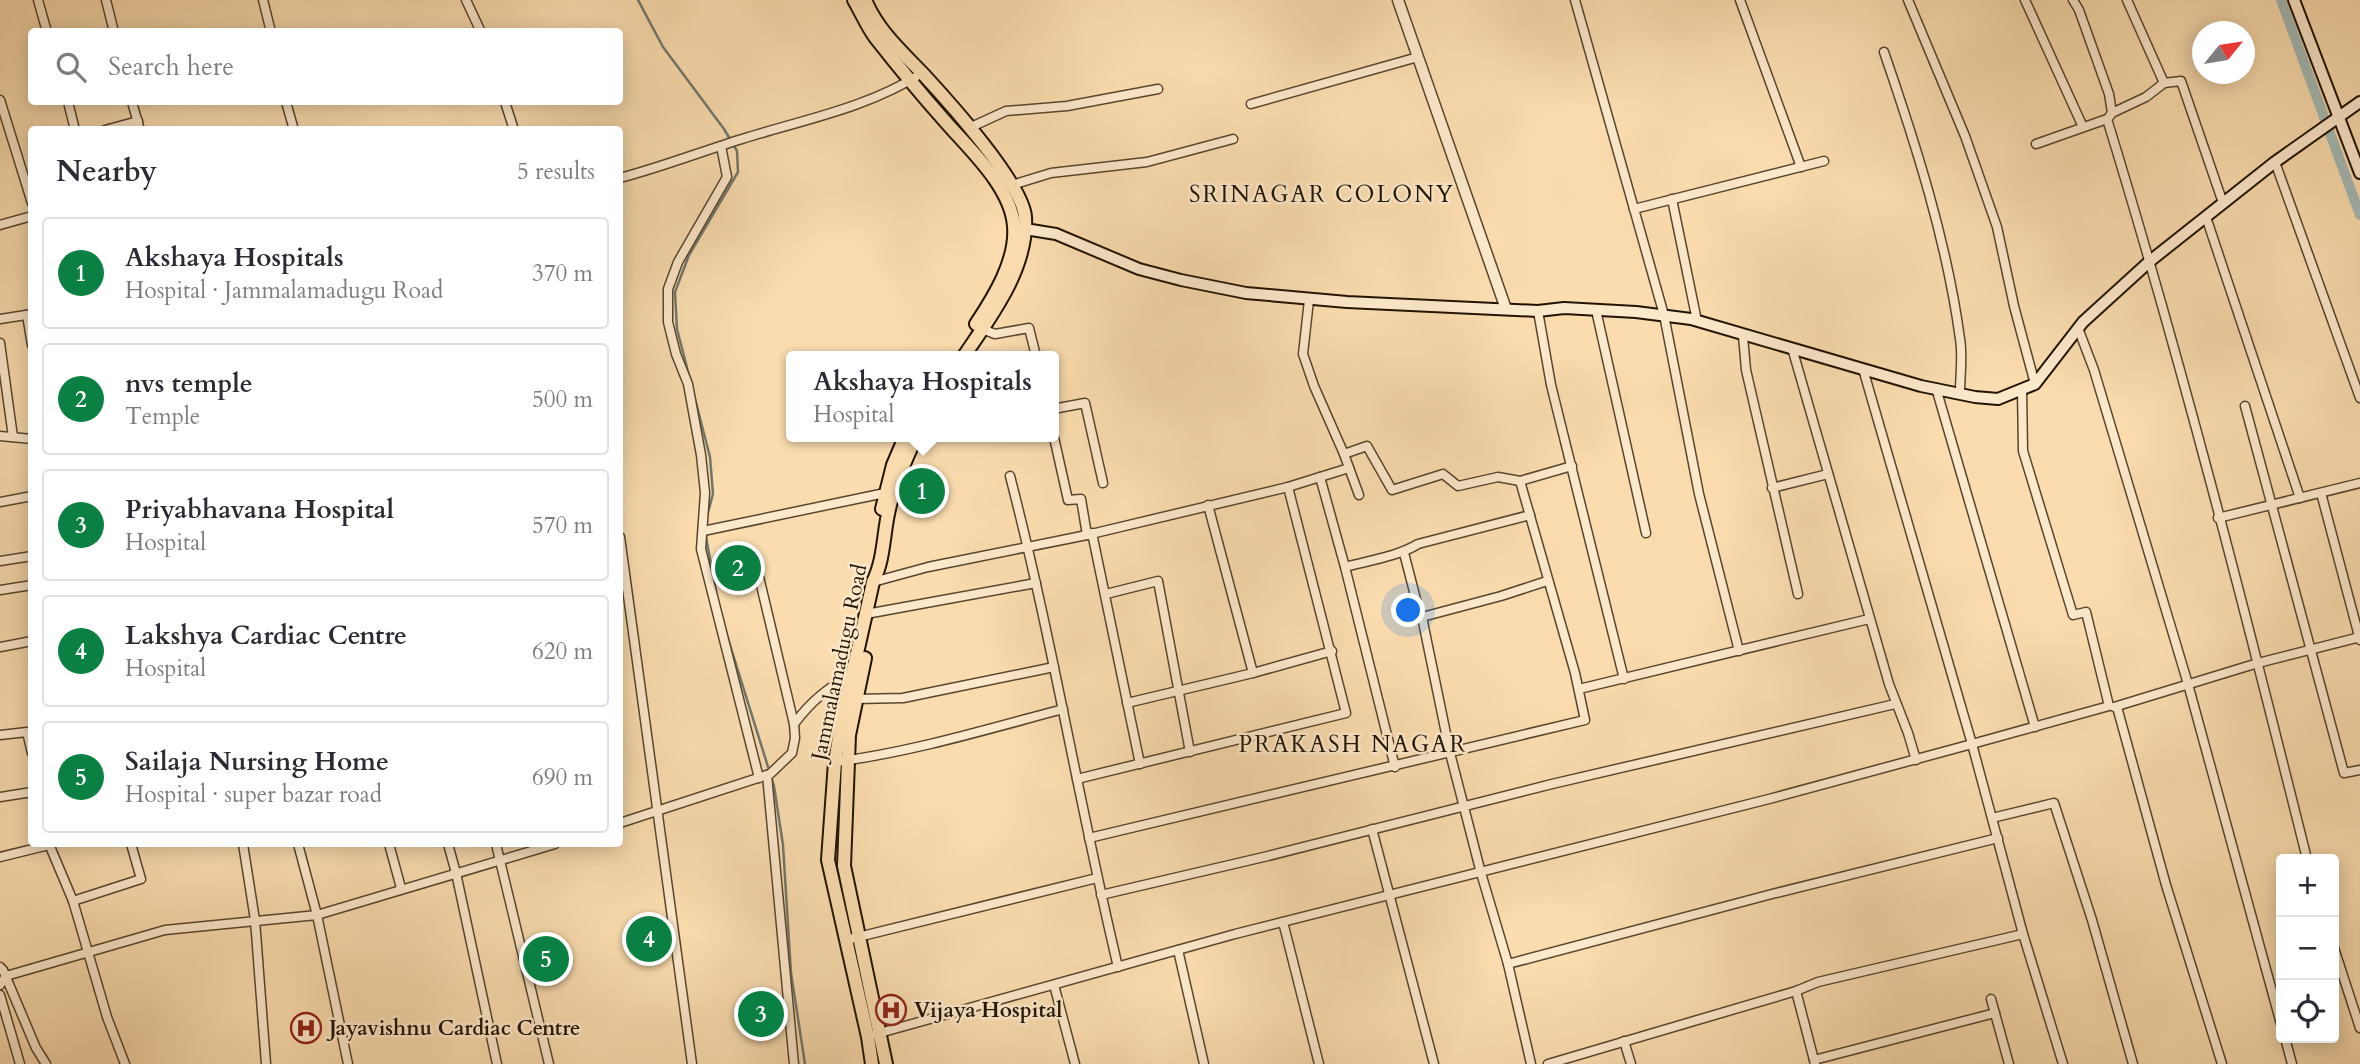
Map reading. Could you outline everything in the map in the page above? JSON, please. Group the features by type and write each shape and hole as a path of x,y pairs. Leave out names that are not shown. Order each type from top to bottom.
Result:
{"main road":[{"path":"2294,0 2360,173"},
{"path":"861,3 873,35 969,128 976,146 1006,198 1019,229 1018,258 1005,294 967,351"},
{"path":"916,76 1012,185 1025,215 997,291 957,351"},
{"path":"1019,229 1056,234 1139,269 1246,293 1309,300 1538,311 1564,308 1664,315 1698,321 1743,336 1936,388 1998,399 2035,384 2078,328 2150,261 2275,162 2360,102"},
{"path":"877,577 872,567 885,493 903,442"},
{"name":"Jammalamadugu Road","path":"872,1064 874,1035 852,939 828,860 842,761 841,724 853,699 855,672 877,577 889,506 902,466 914,442"},
{"path":"853,699 869,613"},
{"path":"874,1035 886,1064"}],"street":[{"path":"38,0 46,28"},
{"path":"106,0 113,28"},
{"path":"263,0 270,28"},
{"path":"466,0 479,28"},
{"path":"1398,0 1506,309"},
{"path":"1576,0 1664,315 1699,494 1739,651"},
{"path":"1740,0 1801,167"},
{"path":"1908,0 1965,136 1997,227 2035,384"},
{"path":"2025,0 2083,127"},
{"path":"2073,0 2109,94 2110,116 2258,663 2306,854"},
{"path":"2127,0 2164,83"},
{"path":"1884,52 1922,164 1950,285 1961,341 1960,393"},
{"path":"1251,104 1418,57"},
{"path":"623,177 665,167 871,99 896,89 916,76"},
{"path":"2035,144 2110,116 2146,97 2164,83 2181,82 2223,203"},
{"path":"969,128 1006,111 1067,106 1158,89"},
{"path":"0,100 28,190"},
{"path":"69,105 74,126"},
{"path":"133,105 139,125"},
{"path":"287,105 293,126"},
{"path":"506,105 513,126"},
{"path":"1012,185 1051,173 1147,162 1233,139"},
{"path":"728,144 727,177 678,262 668,289 668,322 676,354 688,384 701,455 705,492 701,549 763,777 794,1064"},
{"path":"1634,209 1824,161"},
{"path":"2275,162 2360,398"},
{"path":"1672,200 1698,321"},
{"path":"0,225 28,217"},
{"path":"2206,217 2300,498"},
{"path":"1309,300 1303,354 1359,495"},
{"path":"1596,310 1646,533"},
{"path":"1538,311 1551,385 1624,679"},
{"path":"0,319 28,314"},
{"path":"982,330 995,334 1029,328 1036,351"},
{"path":"2078,328 2094,370 2188,684 2276,1006"},
{"path":"1743,336 1746,370 1798,594"},
{"path":"0,343 4,399 13,436"},
{"path":"1792,348 1869,619 1895,704 1916,760"},
{"path":"1863,369 1972,744 2023,934 2063,1064"},
{"path":"1936,388 2035,727"},
{"path":"2022,389 2023,451 2073,615 2086,612 2222,1064"},
{"path":"1059,408 1085,403 1103,483"},
{"path":"2245,406 2344,773 2360,770"},
{"path":"0,436 28,438"},
{"path":"1055,442 1068,500 1081,499 1106,594 1140,764"},
{"path":"1344,454 1367,446 1392,490 1443,474 1458,486 1497,477 1520,481 1572,466"},
{"path":"877,577 1090,534 1288,487 1349,468"},
{"path":"1772,488 1828,474"},
{"path":"1010,476 1028,546 1118,967"},
{"path":"1320,477 1395,767"},
{"path":"1089,838 1585,720 1579,689 1520,481"},
{"path":"2218,518 2360,483"},
{"path":"1077,779 1346,713 1288,487"},
{"path":"874,1035 1178,950 1916,760 2113,707 2258,663 2360,638 2321,492"},
{"path":"703,531 885,493"},
{"path":"0,502 28,497"},
{"path":"1208,505 1253,673"},
{"path":"1345,567 1386,555 1404,553 1418,544 1530,515"},
{"path":"1404,553 1422,617 1463,806 1508,964 1531,1064"},
{"path":"0,561 28,557"},
{"path":"623,559 692,1064"},
{"path":"623,822 763,777 792,753 794,724 755,560"},
{"path":"1422,617 1501,597 1547,581"},
{"path":"1106,594 1158,582 1190,751"},
{"path":"869,613 1036,583"},
{"path":"0,590 28,586"},
{"path":"1579,689 1869,619"},
{"path":"0,647 28,642"},
{"path":"1127,703 1332,651"},
{"path":"853,699 903,698 1054,667"},
{"path":"794,724 822,692 855,672"},
{"path":"1101,895 1372,830 1552,783 1895,704"},
{"path":"842,761 979,732 1063,709"},
{"path":"0,735 28,732"},
{"path":"0,797 28,793"},
{"path":"1992,818 2054,803 2092,920 2133,1064"},
{"path":"1372,830 1434,1064"},
{"path":"1508,964 1998,838"},
{"path":"0,857 38,847"},
{"path":"50,847 73,901 107,1017 125,1064"},
{"path":"73,901 141,879 132,847"},
{"path":"243,847 255,920 266,1064"},
{"path":"299,847 317,915 348,1064"},
{"path":"390,847 401,888"},
{"path":"449,847 497,1064"},
{"path":"497,847 549,1064"},
{"path":"0,985 6,976 165,930 317,915 544,847"},
{"path":"852,939 1097,878"},
{"path":"1283,922 1318,1064"},
{"path":"1548,1064 1796,991 1818,982 2023,934"},
{"path":"1178,950 1203,1064"},
{"path":"2339,963 2360,1028"},
{"path":"0,967 36,1048 46,1064"},
{"path":"1054,985 1075,1064"},
{"path":"1796,991 1815,1062 1995,1013"},
{"path":"0,995 20,1064"},
{"path":"1991,999 2009,1064"},
{"path":"1624,1041 1631,1064"},
{"path":"2286,1043 2292,1064"}],"waterway":[{"path":"638,0 663,47 724,129 737,151 738,172 689,255 675,292 677,329 710,457 713,494 707,516"},
{"path":"2281,0 2360,215"},
{"path":"706,537 716,592"},
{"path":"725,629 774,786 783,845 791,973 805,1064"}],"place":[{"name":"Akshaya Hospitals","path":"922,491"},
{"name":"nvs temple","path":"738,568"},
{"name":"Lakshya Cardiac Centre","path":"649,939"},
{"name":"Sailaja Nursing Home","path":"546,959"},
{"name":"Vijaya Hospital","path":"891,1010"},
{"name":"Priyabhavana Hospital","path":"761,1014"},
{"name":"Jayavishnu Cardiac Centre","path":"306,1028"}],"district":[{"name":"SRINAGAR COLONY","path":"1322,194"},
{"name":"PRAKASH NAGAR","path":"1353,744"}]}
